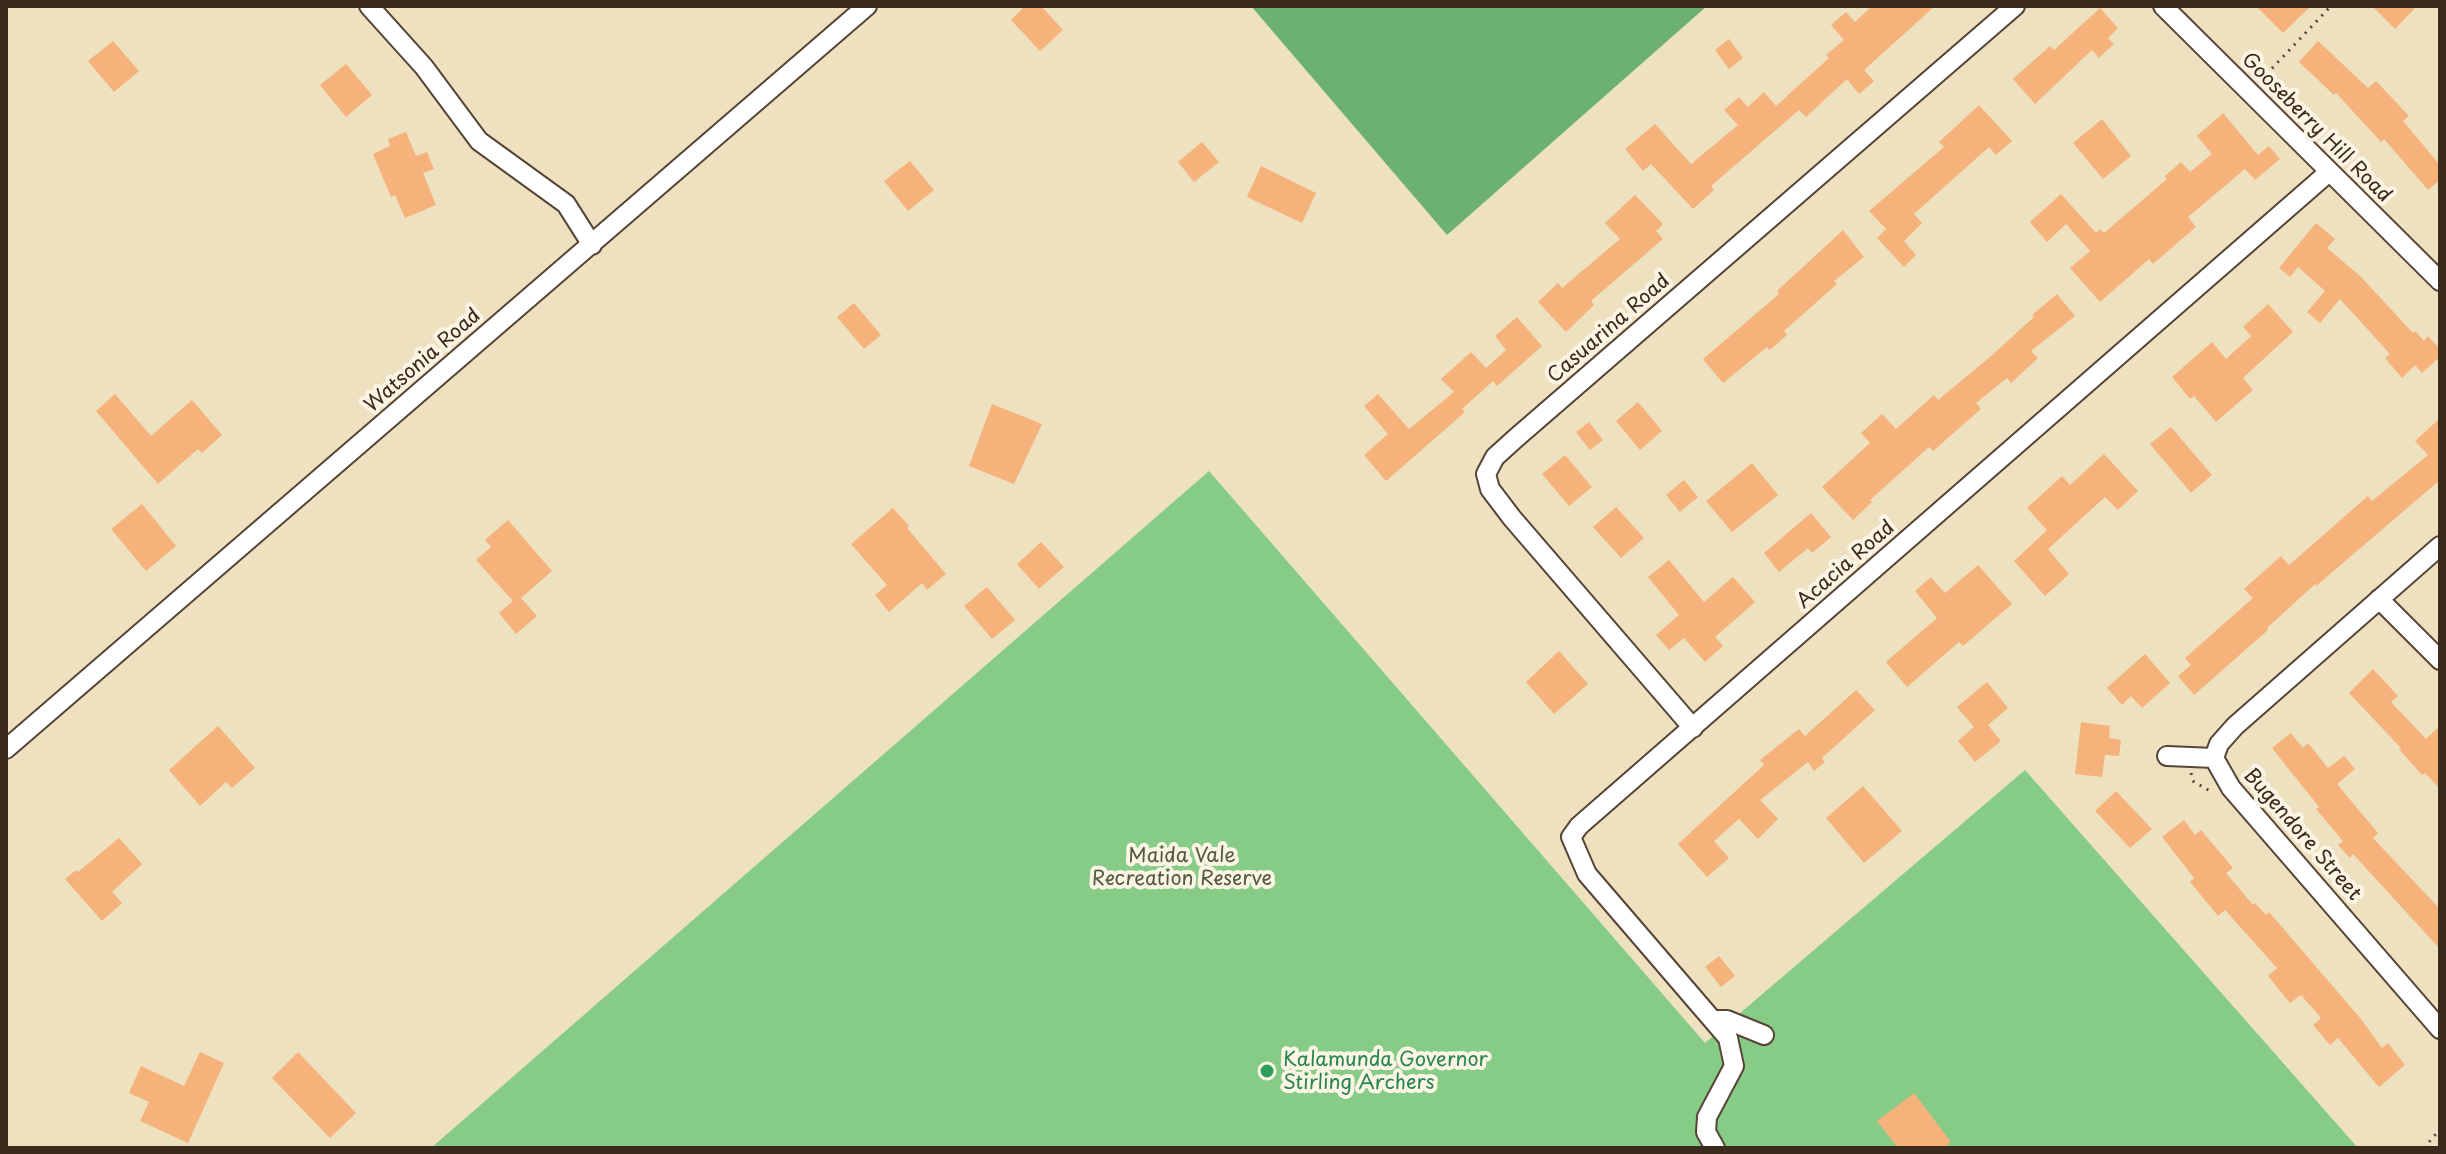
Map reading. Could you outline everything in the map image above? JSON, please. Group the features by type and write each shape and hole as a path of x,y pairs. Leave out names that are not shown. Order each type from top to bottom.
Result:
{"street":[{"path":"369,6 424,67 479,141 566,204 592,245"},
{"name":"Watsonia Road","path":"6,749 867,6"},
{"name":"Casuarina Road","path":"1693,728 1512,518 1490,489 1486,474 1495,457 1516,438 2015,6"},
{"name":"Gooseberry Hill Road","path":"2163,6 2440,281"},
{"name":"Acacia Road","path":"1714,1021 1587,874 1571,837 1579,826 2329,172"},
{"path":"2167,756 2214,758 2219,744 2235,726 2440,546"},
{"path":"2379,599 2440,660"},
{"name":"Bugendore Street","path":"2214,758 2231,788 2440,1029"},
{"path":"1714,1021 1727,1020 1764,1035"},
{"path":"1714,1021 1728,1038 1734,1066 1707,1117 1706,1132 1715,1148"}],"path":[{"path":"2249,93 2331,6"},
{"path":"2424,1148 2440,1129"}],"green space":[{"path":"1251,6 1707,6 1447,235"},
{"name":"Maida Vale Recreation Reserve","path":"1209,471 1705,1043 2025,770 2358,1148 431,1148"}],"building":[{"path":"1025,6 1041,6 1063,30 1040,51 1011,20"},
{"path":"1872,6 1935,6 1864,70 1874,81 1859,94 1847,79 1806,117 1799,110 1711,186 1714,190 1693,209 1651,164 1643,171 1625,149 1655,124 1691,164 1738,125 1724,110 1739,97 1748,107 1764,92 1776,106 1829,58 1826,55 1844,40 1831,25 1846,12 1855,22"},
{"path":"2256,6 2311,6 2283,33"},
{"path":"2372,6 2417,6 2395,29"},
{"path":"2100,8 2118,28 2108,38 2114,44 2099,58 2092,50 2035,104 2013,79 2050,46 2054,50"},
{"path":"1729,39 1743,58 1729,69 1715,50"},
{"path":"113,41 139,71 114,92 88,61"},
{"path":"2318,41 2368,88 2376,81 2409,116 2403,121 2440,165 2440,180 2428,190 2384,139 2381,142 2336,93 2334,95 2299,62"},
{"path":"346,64 372,95 346,117 320,85"},
{"path":"1979,105 2012,141 1996,155 1989,147 1914,214 1922,223 1904,241 1916,255 1904,267 1877,238 1886,229 1869,211 1944,147 1939,142"},
{"path":"2223,113 2258,155 2269,146 2280,159 2255,180 2245,169 2188,217 2196,227 2153,264 2149,259 2100,302 2070,268 2090,251 2066,224 2047,242 2030,222 2061,194 2096,233 2100,229 2104,233 2167,179 2165,176 2181,162 2190,172 2212,154 2197,136"},
{"path":"2102,119 2131,156 2103,179 2073,143"},
{"path":"406,132 416,156 427,152 434,169 423,173 436,205 405,218 395,195 391,197 373,154 390,146 388,139"},
{"path":"1202,142 1219,162 1194,182 1178,162"},
{"path":"910,161 934,190 908,211 884,181"},
{"path":"1261,166 1316,193 1302,223 1247,197"},
{"path":"1635,195 1663,224 1656,231 1663,239 1591,301 1594,305 1566,332 1538,302 1558,283 1562,288 1620,239 1605,223"},
{"path":"2316,223 2335,239 2327,248 2361,277 2413,333 2415,331 2424,341 2428,336 2440,349 2440,357 2422,373 2415,365 2402,378 2385,358 2390,354 2340,299 2320,323 2307,312 2325,291 2298,267 2290,277 2279,268"},
{"path":"1843,230 1864,257 1834,281 1837,284 1784,331 1787,335 1723,383 1703,359 1779,294 1777,291"},
{"path":"2057,294 2075,316 2031,351 2038,358 2011,383 2007,378 1976,403 1981,409 1933,451 1929,447 1870,500 1872,502 1853,520 1822,487 1870,443 1861,433 1882,414 1896,429 1934,395 1938,400 1990,357"},
{"path":"854,303 881,335 864,349 837,317"},
{"path":"2268,304 2293,332 2243,378 2253,390 2216,422 2194,396 2190,399 2172,377 2212,342 2226,359 2251,336 2243,327"},
{"path":"1517,317 1542,346 1497,386 1493,381 1462,409 1465,412 1386,481 1364,455 1388,434 1364,406 1378,394 1409,429 1454,392 1441,379 1471,352 1486,368 1506,350 1495,336"},
{"path":"115,394 151,436 192,400 222,435 202,453 198,449 158,484 96,411"},
{"path":"1638,402 1662,431 1640,450 1616,421"},
{"path":"992,404 1042,424 1014,484 969,466"},
{"path":"2440,418 2440,480 2315,584 2194,695 2178,676 2191,665 2185,658 2253,598 2244,589 2281,556 2289,565 2368,496 2372,501 2428,455 2415,441"},
{"path":"1589,422 1603,440 1590,450 1576,432"},
{"path":"2171,427 2212,475 2191,493 2150,444"},
{"path":"2104,454 2138,491 2118,510 2105,497 2048,549 2069,574 2045,596 2014,561 2047,530 2027,508 2062,476 2070,485"},
{"path":"1565,455 1592,487 1569,506 1542,474"},
{"path":"1752,463 1778,495 1732,532 1706,501"},
{"path":"1684,480 1698,497 1680,512 1666,495"},
{"path":"142,504 176,546 146,571 111,529"},
{"path":"1616,507 1644,538 1621,558 1593,527"},
{"path":"893,508 946,574 927,590 922,583 889,612 875,595 887,585 851,544"},
{"path":"1811,513 1831,537 1812,553 1808,548 1779,572 1764,553"},
{"path":"508,520 552,571 521,598 537,616 516,634 499,613 513,601 476,560 491,547 485,540"},
{"path":"1041,542 1064,567 1039,589 1017,564"},
{"path":"1669,560 1704,602 1733,577 1755,602 1715,637 1723,646 1705,662 1684,638 1669,650 1656,635 1679,615 1648,577"},
{"path":"1978,565 2012,604 1963,646 1959,642 1907,687 1886,662 1937,618 1915,591 1931,577 1945,593"},
{"path":"987,587 1015,620 992,639 964,606"},
{"path":"1559,651 1588,684 1554,714 1526,682"},
{"path":"2145,654 2170,683 2142,708 2131,696 2122,705 2107,688"},
{"path":"2373,669 2398,696 2391,702 2426,739 2440,726 2440,789 2425,773 2422,775 2349,693"},
{"path":"1987,682 2008,708 1988,725 2001,741 1975,762 1958,741 1974,727 1957,707"},
{"path":"1856,690 1875,710 1822,758 1825,762 1814,771 1808,762 1760,800 1778,819 1758,839 1739,819 1714,841 1729,858 1707,877 1678,844 1764,765 1760,760 1799,729 1805,736"},
{"path":"2081,722 2110,726 2109,738 2121,740 2119,756 2105,755 2102,777 2075,774"},
{"path":"218,726 255,768 232,788 226,782 200,806 169,770"},
{"path":"2291,733 2303,748 2308,743 2328,768 2344,756 2355,769 2337,784 2378,833 2373,838 2440,909 2440,949 2353,854 2350,858 2338,845 2343,841 2272,748"},
{"path":"1863,786 1902,831 1864,863 1826,818"},
{"path":"2116,791 2152,829 2130,848 2095,811"},
{"path":"2184,820 2195,835 2201,830 2233,868 2226,873 2253,905 2255,903 2266,915 2269,912 2382,1048 2388,1043 2405,1065 2379,1087 2338,1038 2330,1045 2313,1025 2321,1018 2301,995 2290,1003 2268,976 2277,968 2225,910 2218,916 2190,882 2194,878 2162,837"},
{"path":"119,838 142,864 112,892 122,903 102,921 65,879"},
{"path":"1719,956 1735,976 1721,987 1705,967"},
{"path":"200,1052 224,1063 188,1143 140,1121 149,1102 129,1093 141,1066 184,1086"},
{"path":"298,1052 356,1113 330,1138 272,1078"},
{"path":"1914,1093 1951,1142 1944,1148 1898,1148 1877,1121"}],"place":[{"name":"Kalamunda Governor Stirling Archers","path":"1267,1071"}]}
